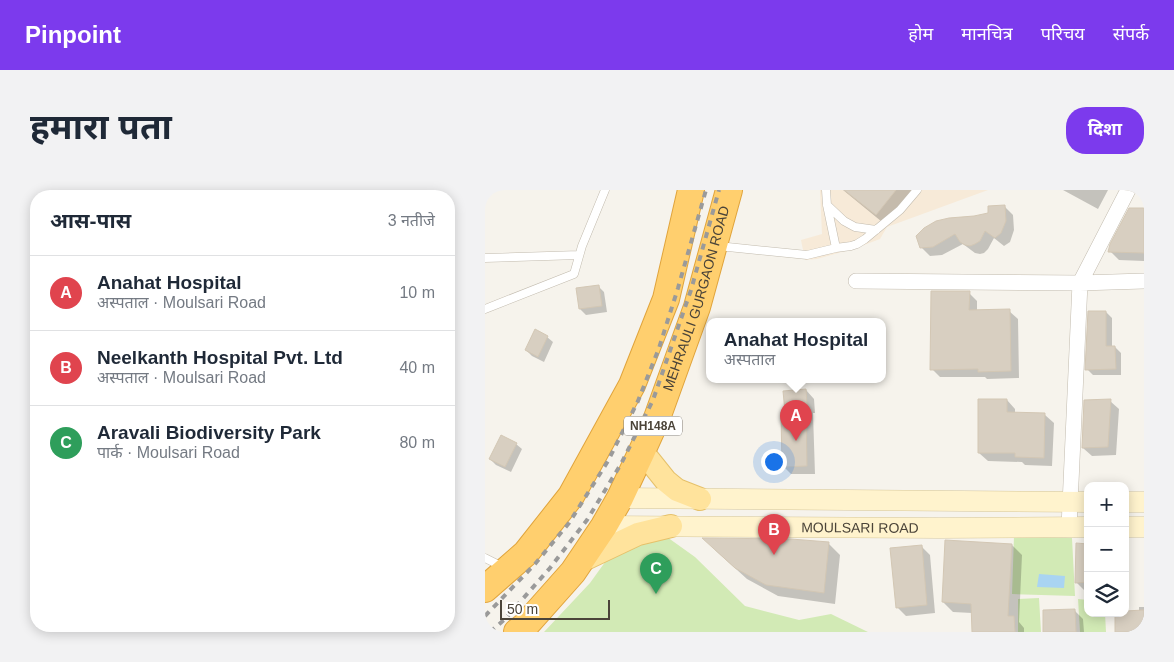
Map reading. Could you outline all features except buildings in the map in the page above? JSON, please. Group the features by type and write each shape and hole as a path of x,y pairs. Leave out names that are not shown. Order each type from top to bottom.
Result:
{"highway":[{"name":"MEHRAULI GURGAON ROAD","path":"485,589 526,553 571,496 633,386 665,299 691,190"},
{"name":"MEHRAULI GURGAON ROAD","path":"517,632 525,626 573,572 604,526 620,498 657,418 697,307 729,190"}],"main road":[{"path":"642,451 666,481 677,490 700,499"},
{"path":"579,562 638,534 671,526"}],"street":[{"path":"1079,527 1080,283 1128,190"},
{"path":"857,281 1080,283 1144,281"},
{"name":"MOULSARI ROAD","path":"620,498 1079,502"},
{"path":"939,528 941,501"},
{"path":"1129,502 1144,502"},
{"name":"MOULSARI ROAD","path":"604,526 1079,527"},
{"path":"1129,527 1144,527"}],"lane":[{"path":"485,309 574,274 579,255 605,190"},
{"path":"826,190 827,205 836,248"},
{"path":"713,245 807,255 857,244 900,210 917,190"},
{"path":"827,205 855,227 876,230"},
{"path":"485,258 579,255"},
{"path":"485,558 508,569"}],"shaded area":[{"path":"820,190 988,190 887,227 880,239 817,259 805,260 801,240 822,234"}],"green space":[{"path":"1014,536 1072,538 1075,596 1012,594"},
{"path":"667,537 695,557 745,606 799,620 831,614 868,632 544,632 590,583 613,551"},
{"path":"1039,598 1041,632 1018,632 1018,599"},
{"path":"1078,599 1084,600 1084,617 1105,617 1106,632 1080,632"}],"water":[{"path":"1039,574 1065,576 1064,588 1037,587"}],"railway":[{"path":"485,616 535,564 569,523 608,461 638,401 659,348 706,190"},
{"path":"490,632 505,619 550,568 587,520 621,464 653,400 691,290 719,190"}],"place":[{"name":"Anahat Hospital","path":"796,441"},
{"name":"Neelkanth Hospital Pvt. Ltd","path":"774,555"},
{"name":"Aravali Biodiversity Park","path":"656,594"}]}
